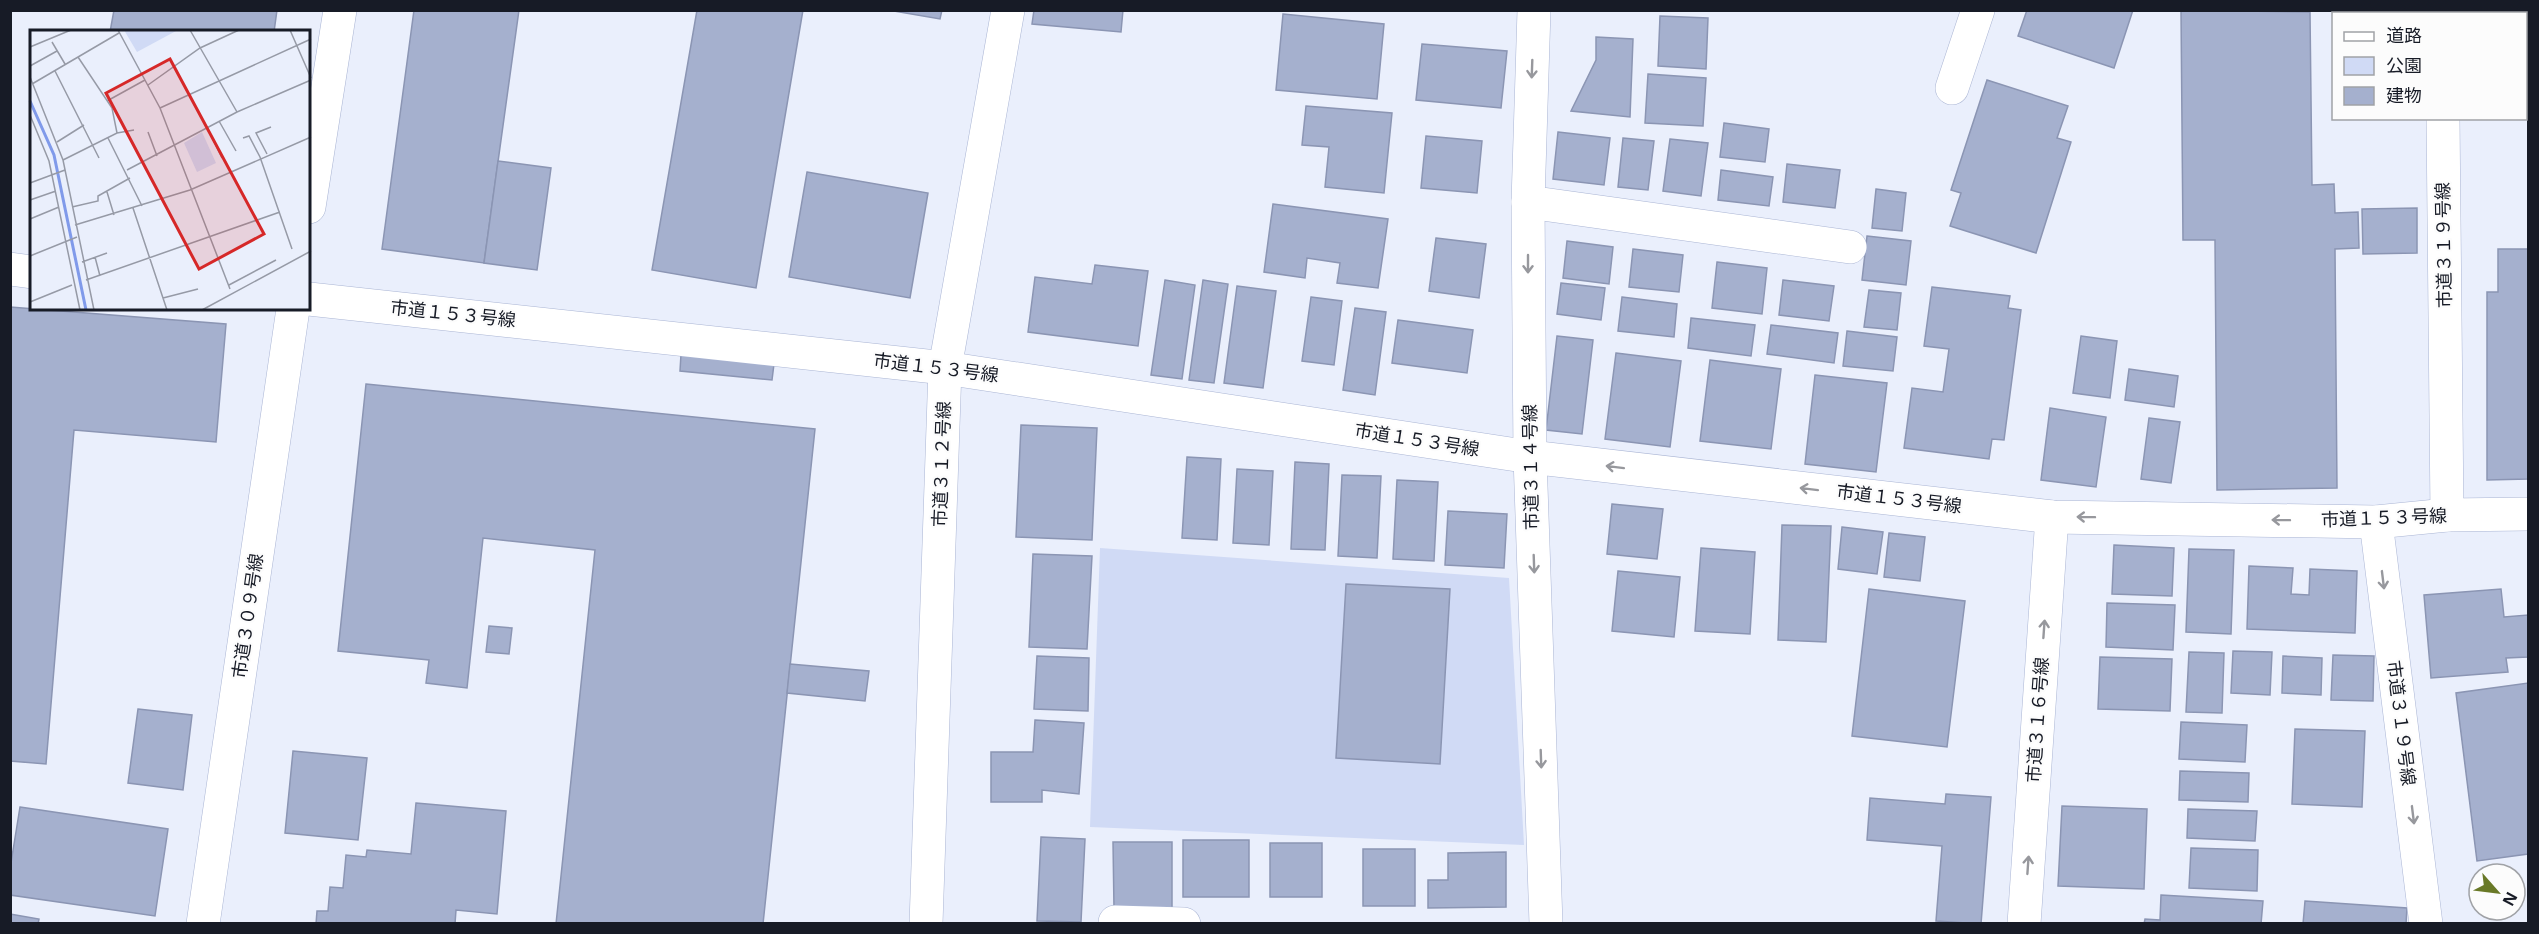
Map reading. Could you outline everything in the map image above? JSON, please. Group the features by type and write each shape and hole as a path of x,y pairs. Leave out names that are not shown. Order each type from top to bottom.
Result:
{"street":[{"path":"310,201 340,10"},
{"name":"市道３１２号線","path":"926,924 945,368 1008,10"},
{"name":"市道３１４号線","path":"1534,10 1528,202 1530,457 1546,924"},
{"path":"1952,88 1978,10"},
{"name":"市道３１９号線","path":"2443,120 2447,515"},
{"path":"1528,202 1850,247"},
{"path":"10,270 30,272"},
{"name":"市道１５３号線","path":"310,299 945,368 1530,457 2052,517 2376,522 2447,515 2529,514"},
{"name":"市道３０９号線","path":"203,924 293,310"},
{"name":"市道３１６号線","path":"2024,924 2052,517"},
{"name":"市道３１９号線","path":"2376,522 2426,924"},
{"path":"1115,922 1184,924"}],"green space":[{"path":"1100,548 1509,578 1524,845 1090,827","holes":["1346,584 1450,589 1440,764 1336,758"]}],"building":[{"path":"114,10 277,10 274,30 110,30"},
{"path":"414,10 519,10 484,263 382,249"},
{"path":"697,10 803,10 756,288 652,270"},
{"path":"888,10 942,10 940,19"},
{"path":"1034,10 1123,10 1121,32 1032,24"},
{"path":"2027,10 2133,10 2114,68 2018,36"},
{"path":"2181,10 2310,12 2312,185 2334,184 2335,213 2358,212 2359,248 2335,249 2337,488 2217,490 2215,240 2183,240"},
{"path":"2498,10 2528,10 2528,30 2527,12 2498,12"},
{"path":"1283,14 1384,24 1377,99 1276,90"},
{"path":"1660,16 1708,18 1706,69 1658,66"},
{"path":"1596,37 1633,39 1630,117 1571,111 1596,60"},
{"path":"1422,44 1507,51 1501,108 1416,100"},
{"path":"1648,74 1706,78 1703,126 1645,123"},
{"path":"1987,80 2068,106 2057,138 2071,142 2036,253 1950,226 1961,193 1951,190"},
{"path":"1306,106 1392,113 1384,193 1325,187 1329,147 1302,145"},
{"path":"1724,123 1769,129 1765,162 1720,157"},
{"path":"1558,132 1610,138 1604,185 1553,179"},
{"path":"1426,136 1482,141 1477,193 1421,188"},
{"path":"1623,138 1654,141 1648,190 1618,187"},
{"path":"1670,139 1708,143 1701,196 1663,191"},
{"path":"498,161 551,168 537,270 484,263"},
{"path":"1787,164 1840,170 1835,208 1783,202"},
{"path":"1721,170 1773,177 1769,206 1718,200"},
{"path":"807,172 928,193 910,298 789,277"},
{"path":"1876,189 1906,193 1902,231 1872,228"},
{"path":"1273,204 1388,219 1378,288 1337,283 1340,263 1307,258 1305,278 1264,272"},
{"path":"2417,208 2417,253 2363,254 2362,209"},
{"path":"1867,236 1911,241 1906,285 1862,280"},
{"path":"1436,238 1486,244 1479,298 1429,291"},
{"path":"1567,241 1613,247 1609,284 1563,278"},
{"path":"1633,249 1683,255 1679,292 1629,287"},
{"path":"2498,249 2528,249 2528,479 2487,480 2487,292 2498,292"},
{"path":"1717,262 1767,268 1762,314 1712,308"},
{"path":"1095,265 1148,271 1138,346 1028,332 1035,277 1092,284"},
{"path":"1165,280 1195,285 1182,379 1151,375"},
{"path":"1203,280 1228,284 1214,383 1189,380"},
{"path":"1783,280 1834,286 1829,321 1779,315"},
{"path":"1561,283 1605,288 1601,320 1557,314"},
{"path":"1237,286 1276,291 1263,388 1224,383"},
{"path":"1932,287 2010,296 2008,308 2021,310 2004,440 1992,439 1989,459 1904,448 1912,388 1943,392 1949,349 1924,346"},
{"path":"1869,290 1901,293 1897,330 1864,327"},
{"path":"1311,297 1342,301 1334,365 1302,361"},
{"path":"1622,297 1677,304 1674,337 1618,331"},
{"path":"10,307 226,324 216,442 74,430 46,764 10,761"},
{"path":"1355,308 1386,312 1375,395 1343,390"},
{"path":"1691,318 1755,325 1751,356 1688,348"},
{"path":"1398,320 1473,330 1467,373 1392,363"},
{"path":"1771,325 1838,333 1834,363 1767,354"},
{"path":"1847,331 1897,337 1893,371 1843,366"},
{"path":"1557,336 1593,340 1582,434 1546,430"},
{"path":"2081,336 2117,341 2110,398 2073,393"},
{"path":"1616,353 1681,361 1670,447 1605,439"},
{"path":"681,354 774,364 772,380 680,371"},
{"path":"1710,360 1781,369 1771,449 1700,441"},
{"path":"2129,369 2178,376 2174,407 2125,400"},
{"path":"1815,375 1887,383 1876,472 1805,464"},
{"path":"366,384 815,429 763,924 556,924 595,550 483,538 467,688 426,683 429,660 338,651"},
{"path":"2050,408 2106,417 2096,487 2041,480"},
{"path":"2149,418 2180,422 2171,483 2141,479"},
{"path":"1021,425 1097,428 1092,540 1016,537"},
{"path":"1187,457 1221,459 1217,540 1182,538"},
{"path":"1295,462 1329,464 1325,550 1291,549"},
{"path":"1237,469 1273,471 1269,545 1233,543"},
{"path":"1342,475 1381,476 1377,558 1338,556"},
{"path":"1397,480 1438,482 1434,561 1393,559"},
{"path":"1612,504 1663,509 1657,559 1607,554"},
{"path":"1448,511 1507,514 1504,568 1445,565"},
{"path":"1782,525 1831,526 1826,642 1778,640"},
{"path":"1842,527 1883,532 1877,574 1838,569"},
{"path":"1889,533 1925,537 1920,581 1884,577"},
{"path":"2114,545 2174,548 2172,596 2112,594"},
{"path":"1701,548 1755,552 1750,634 1695,631"},
{"path":"2189,549 2234,550 2231,634 2186,632"},
{"path":"1033,554 1092,556 1087,649 1029,647"},
{"path":"2249,566 2293,568 2291,594 2309,595 2310,569 2357,571 2355,633 2247,629"},
{"path":"1618,571 1680,577 1674,637 1612,631"},
{"path":"1346,584 1450,589 1440,764 1336,758"},
{"path":"1869,589 1965,601 1947,747 1852,736"},
{"path":"2501,589 2504,617 2528,615 2528,657 2506,658 2508,672 2431,678 2424,595"},
{"path":"2107,603 2175,605 2173,650 2106,647"},
{"path":"489,626 512,628 509,654 486,652"},
{"path":"2233,651 2272,652 2270,695 2231,693"},
{"path":"2189,652 2224,653 2222,713 2186,712"},
{"path":"2333,655 2374,656 2373,701 2331,700"},
{"path":"1037,656 1089,658 1088,711 1034,709"},
{"path":"2283,656 2322,658 2321,695 2282,693"},
{"path":"2100,657 2172,659 2170,711 2098,709"},
{"path":"790,664 869,671 865,701 787,693"},
{"path":"2528,683 2528,854 2477,861 2456,693"},
{"path":"138,709 192,715 183,790 128,783"},
{"path":"1035,720 1084,723 1079,794 1042,790 1042,802 991,802 991,752 1033,752"},
{"path":"2181,722 2247,725 2245,762 2179,759"},
{"path":"2295,729 2365,731 2362,807 2292,804"},
{"path":"293,751 367,758 358,840 285,833"},
{"path":"2180,771 2249,773 2248,802 2179,800"},
{"path":"1946,794 1991,797 1981,924 1936,921 1942,846 1867,840 1870,798 1945,804"},
{"path":"416,803 506,811 497,914 456,910 455,924 316,924 317,911 328,911 330,887 343,888 346,855 366,857 367,850 411,854"},
{"path":"2062,806 2147,809 2144,889 2058,886"},
{"path":"20,807 168,829 155,916 10,895 10,869"},
{"path":"2188,809 2257,811 2255,841 2187,838"},
{"path":"1041,837 1085,839 1081,922 1037,921"},
{"path":"1183,840 1249,840 1249,897 1183,897"},
{"path":"1113,842 1172,842 1172,908 1114,909"},
{"path":"1270,843 1322,843 1322,897 1270,897"},
{"path":"2191,848 2258,850 2257,891 2189,888"},
{"path":"1363,849 1415,849 1415,906 1363,906"},
{"path":"1506,852 1506,907 1428,908 1428,880 1448,880 1448,853"},
{"path":"2161,895 2263,901 2261,924 2144,924 2145,919 2160,920"},
{"path":"2305,901 2407,908 2406,924 2303,924"},
{"path":"10,914 39,919 38,924 10,924"}]}
